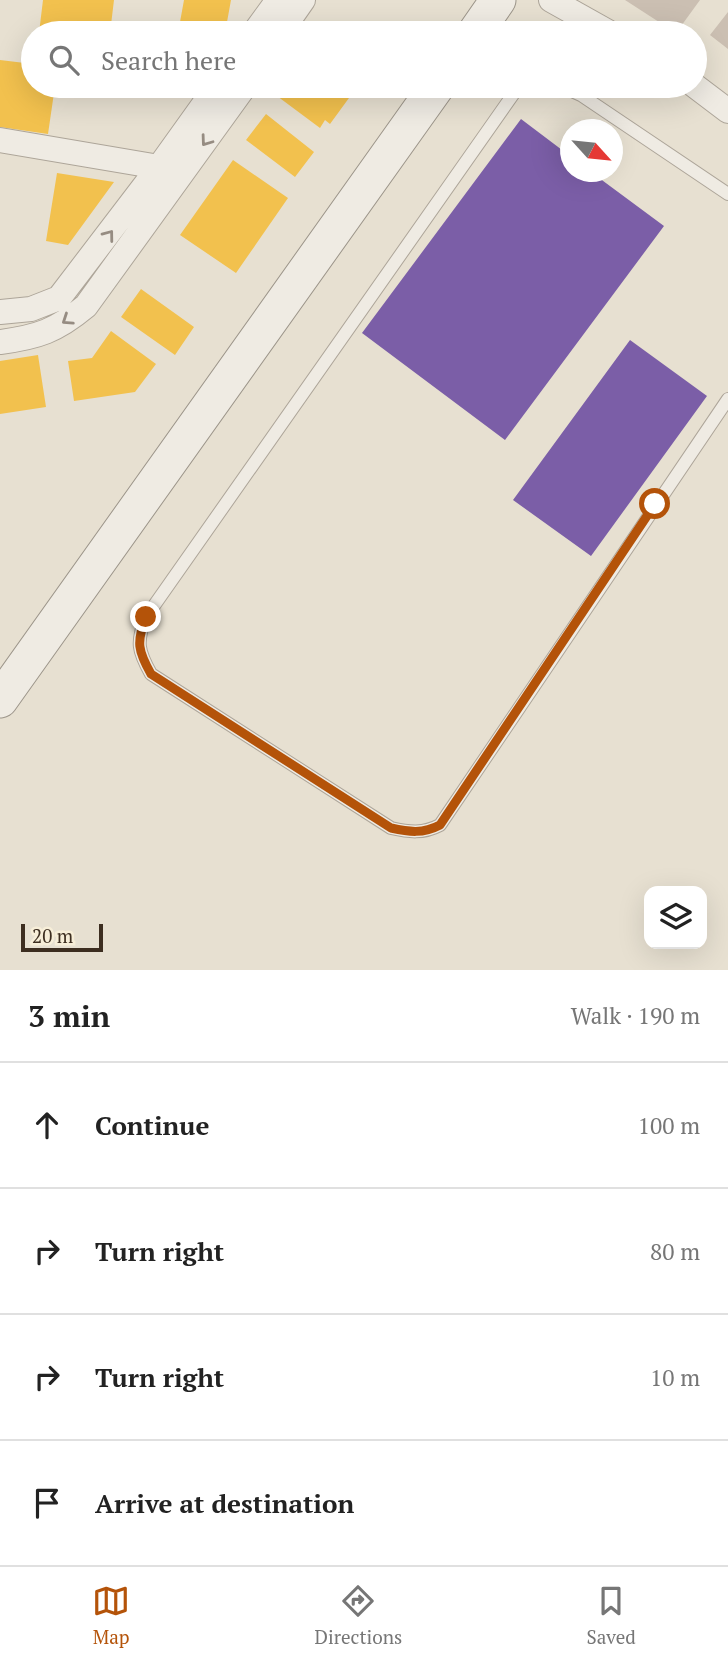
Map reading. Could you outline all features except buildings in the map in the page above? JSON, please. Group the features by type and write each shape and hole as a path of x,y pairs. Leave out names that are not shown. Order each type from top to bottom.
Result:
{"street":[{"path":"263,21 278,0"},
{"path":"289,21 303,0"},
{"path":"483,21 498,0"},
{"path":"551,0 589,21"},
{"path":"707,95 728,111"},
{"path":"0,312 31,309 59,298 208,98"},
{"path":"0,342 23,339 64,324 86,306 236,98"},
{"path":"0,700 428,98"},
{"path":"0,140 159,167"}],"lane":[{"path":"511,98 146,617 138,637 141,656 151,674 391,828 412,833 431,830 440,825 728,399"},
{"path":"585,98 728,194"}],"route":[{"path":"146,617 138,637 141,656 151,674 391,828 412,833 431,830 440,825 655,504"}]}
